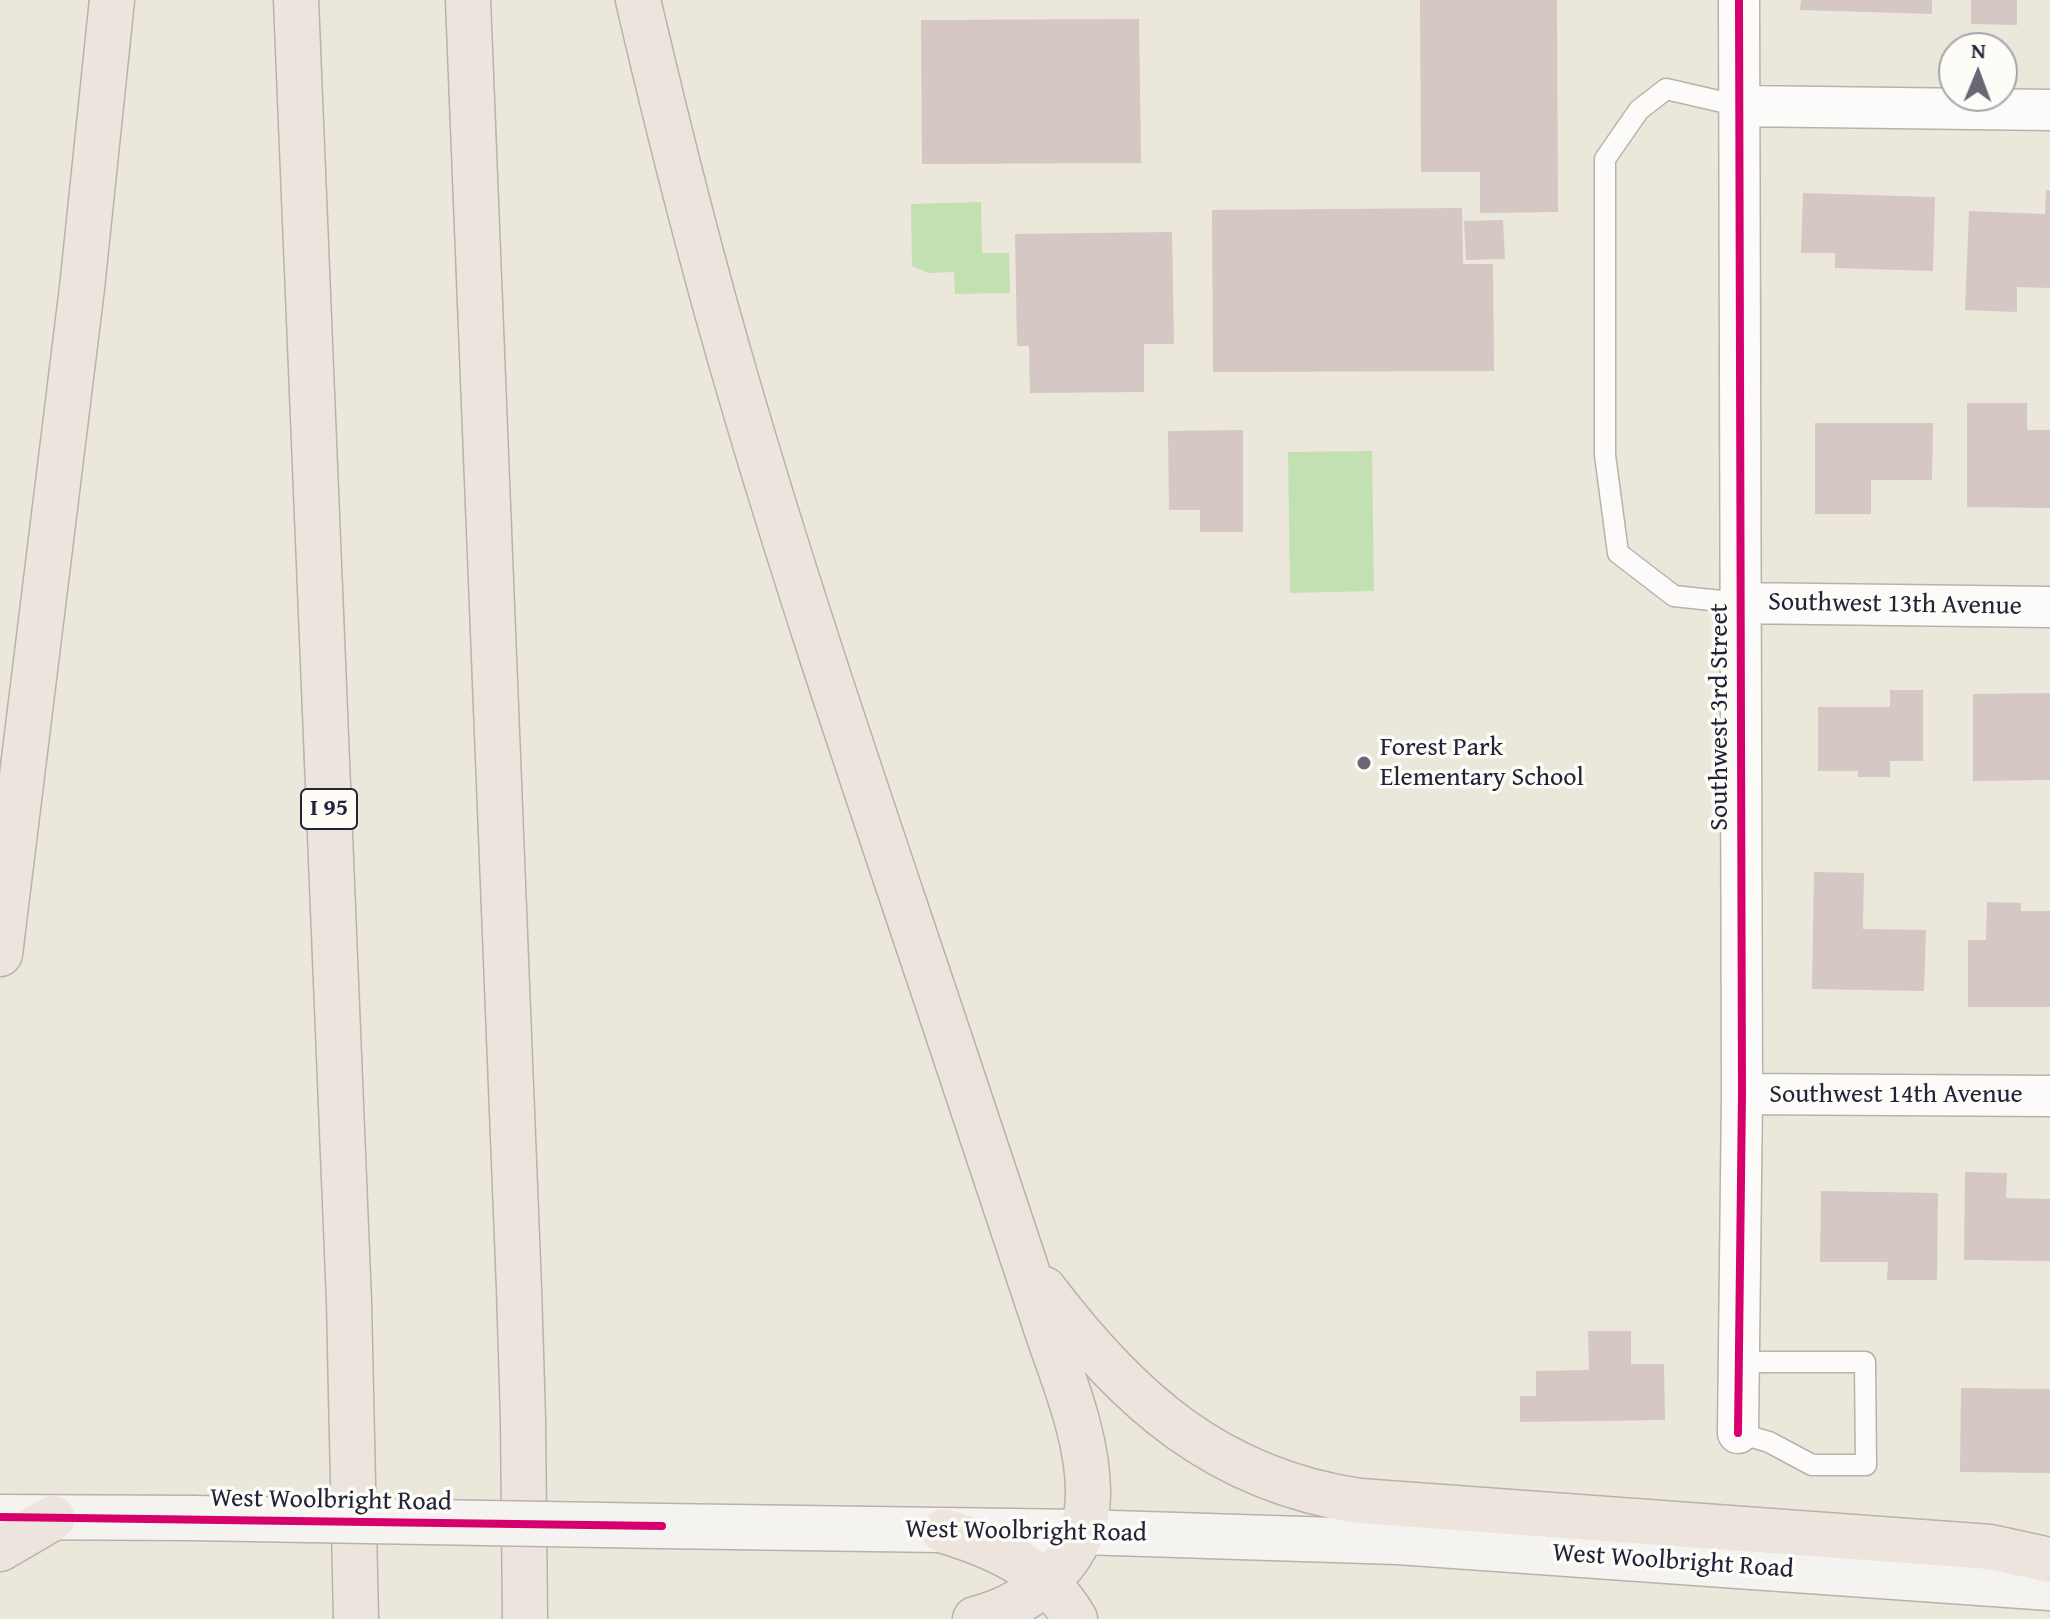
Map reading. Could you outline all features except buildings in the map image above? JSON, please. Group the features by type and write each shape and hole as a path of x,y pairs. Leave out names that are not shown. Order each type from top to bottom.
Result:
{"highway":[{"path":"0,954 82,288 112,0"},
{"name":"I 95","path":"296,0 349,1301 356,1619"},
{"path":"468,0 519,1288 525,1619"},
{"path":"638,0 663,106 746,410 830,680 1025,1265 1081,1443 1088,1491 1081,1532 1065,1562 1046,1582 1010,1607 975,1619"},
{"path":"0,870 20,790"},
{"path":"1025,1265 1074,1328 1147,1404 1210,1451 1273,1480 1304,1490 1360,1501 1990,1547 2050,1560"},
{"path":"0,1549 53,1518"},
{"path":"944,1531 1004,1552 1027,1566 1046,1582 1075,1619"}],"main road":[{"name":"West Woolbright Road","path":"0,1517 1081,1532 1398,1542 2050,1588"}],"street":[{"name":"Southwest 3rd Street","path":"1738,1433 1742,1094 1739,0"},
{"path":"1740,106 2050,110"},
{"name":"Southwest 13th Avenue","path":"1739,603 2050,607"},
{"name":"Southwest 14th Avenue","path":"1742,1094 2050,1096"}],"lane":[{"path":"1739,603 1674,596 1618,553 1605,455 1605,159 1639,110 1666,89 1740,106"},
{"path":"1738,1433 1769,1442 1812,1465 1866,1465 1865,1362 1739,1362"}],"green space":[{"path":"981,202 982,253 1009,253 1010,293 955,294 954,272 929,273 912,266 911,204"},
{"path":"1372,451 1374,591 1290,593 1288,452"}],"cycle path":[{"path":"1738,1433 1742,1094 1739,0"},
{"path":"0,1517 662,1526"}],"place":[{"name":"Forest Park Elementary School","path":"1364,763"}]}
